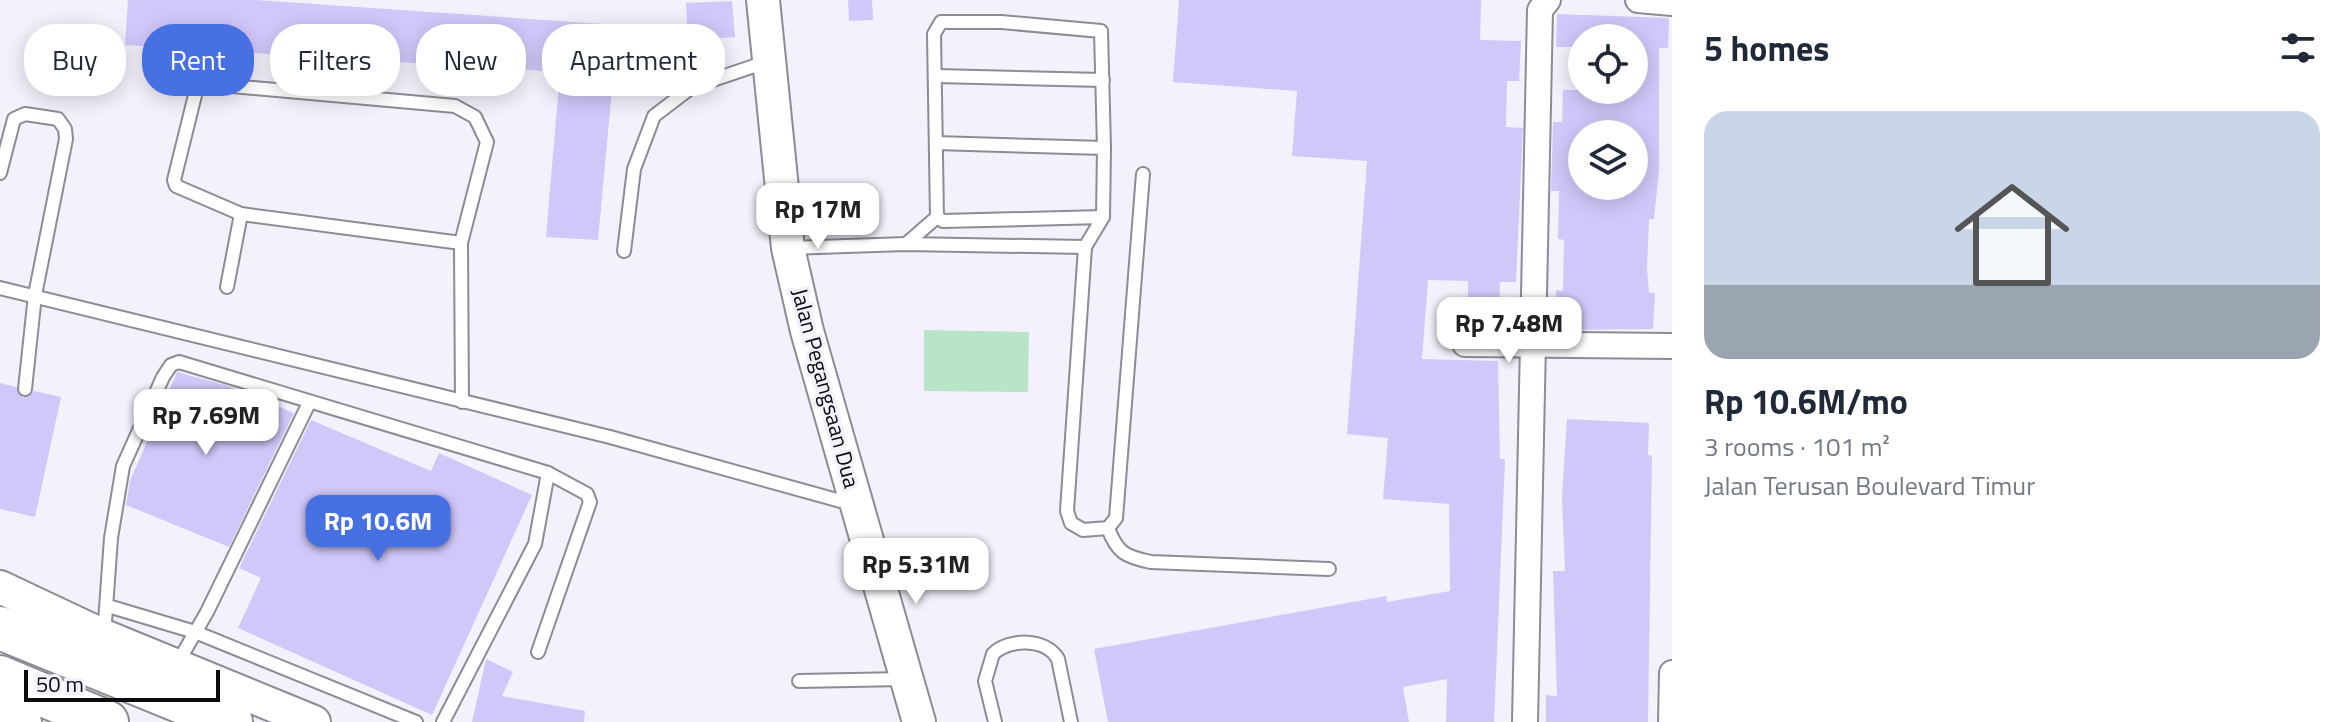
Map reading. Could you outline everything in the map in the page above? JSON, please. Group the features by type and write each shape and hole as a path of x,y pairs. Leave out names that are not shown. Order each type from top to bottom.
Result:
{"highway":[{"path":"0,628 231,722"},
{"path":"0,674 107,722"}],"main road":[{"name":"Jalan Pegangsaan Dua","path":"763,0 788,248 807,331 919,722"},
{"path":"0,587 106,621 177,664 305,720"},
{"path":"0,620 241,722"},
{"path":"0,674 115,722"},
{"path":"0,711 25,722"}],"street":[{"path":"1525,722 1540,10 1548,0"},
{"path":"1638,0 1672,3"},
{"path":"1465,344 1672,346"},
{"path":"1671,722 1672,673"}],"lane":[{"path":"906,244 937,217 936,26 941,22 960,20 1097,29 1103,36 1103,217 1085,247 1067,511 1075,528 1091,531 1108,528"},
{"path":"624,251 634,169 654,116 692,87 770,61"},
{"path":"936,76 1103,80"},
{"path":"461,243 241,214 174,183 198,83 203,81 455,106 475,117 487,142 461,243 462,402"},
{"path":"0,173 14,119 25,114 58,119 65,129 66,139 35,295 25,389"},
{"path":"936,143 1104,148"},
{"path":"1143,174 1117,512 1108,528 1115,548 1127,558 1151,562 1329,569"},
{"path":"227,287 241,214"},
{"path":"937,217 943,221 1103,217"},
{"path":"788,248 906,244 1085,247"},
{"path":"0,288 197,339 610,437 858,506"},
{"path":"416,722 195,632 106,621 111,538 123,466 171,365 179,362 548,473 587,494 590,502 538,652"},
{"path":"177,664 309,403"},
{"path":"443,722 535,544 548,473"},
{"path":"995,722 985,681 993,654 998,649 1034,643 1053,651 1058,659 1071,722"},
{"path":"799,681 907,679"}],"green space":[{"path":"924,330 1029,332 1028,392 924,391"}],"building":[{"path":"128,0 257,0 604,24 542,24 542,71 526,70 526,24 416,24 416,63 400,62 400,24 270,24 270,54 254,53 254,24 142,24 142,46 126,45"},
{"path":"848,0 872,0 873,20 849,21"},
{"path":"1179,0 1481,0 1480,40 1521,41 1519,81 1507,81 1506,127 1523,128 1516,282 1500,282 1499,311 1468,310 1468,281 1428,280 1422,359 1498,361 1500,459 1505,459 1494,722 1446,722 1447,679 1403,687 1409,722 1108,722 1094,649 1386,596 1387,602 1450,591 1449,504 1383,499 1388,438 1347,434 1367,161 1292,156 1297,91 1173,82"},
{"path":"732,1 735,37 725,38 725,24 687,24 686,3"},
{"path":"1557,14 1669,18 1668,48 1659,48 1659,170 1654,219 1649,219 1647,268 1649,293 1655,293 1653,329 1555,330 1556,290 1563,291 1564,240 1558,239 1559,191 1551,191 1553,122 1562,122 1563,90 1568,90 1568,104 1648,104 1648,24 1568,24 1568,47 1556,47"},
{"path":"558,96 611,96 598,240 546,237"},
{"path":"177,372 225,385 294,413 229,547 126,505 130,481"},
{"path":"0,383 16,387 23,398 34,391 61,397 35,517 0,509"},
{"path":"1567,419 1649,423 1648,455 1652,456 1648,722 1546,722 1546,695 1557,696 1553,571 1565,571 1562,497"},
{"path":"311,420 431,471 439,453 532,495 432,715 238,628 261,578 239,568"},
{"path":"486,659 513,672 502,696 585,711 584,722 472,722"}]}
